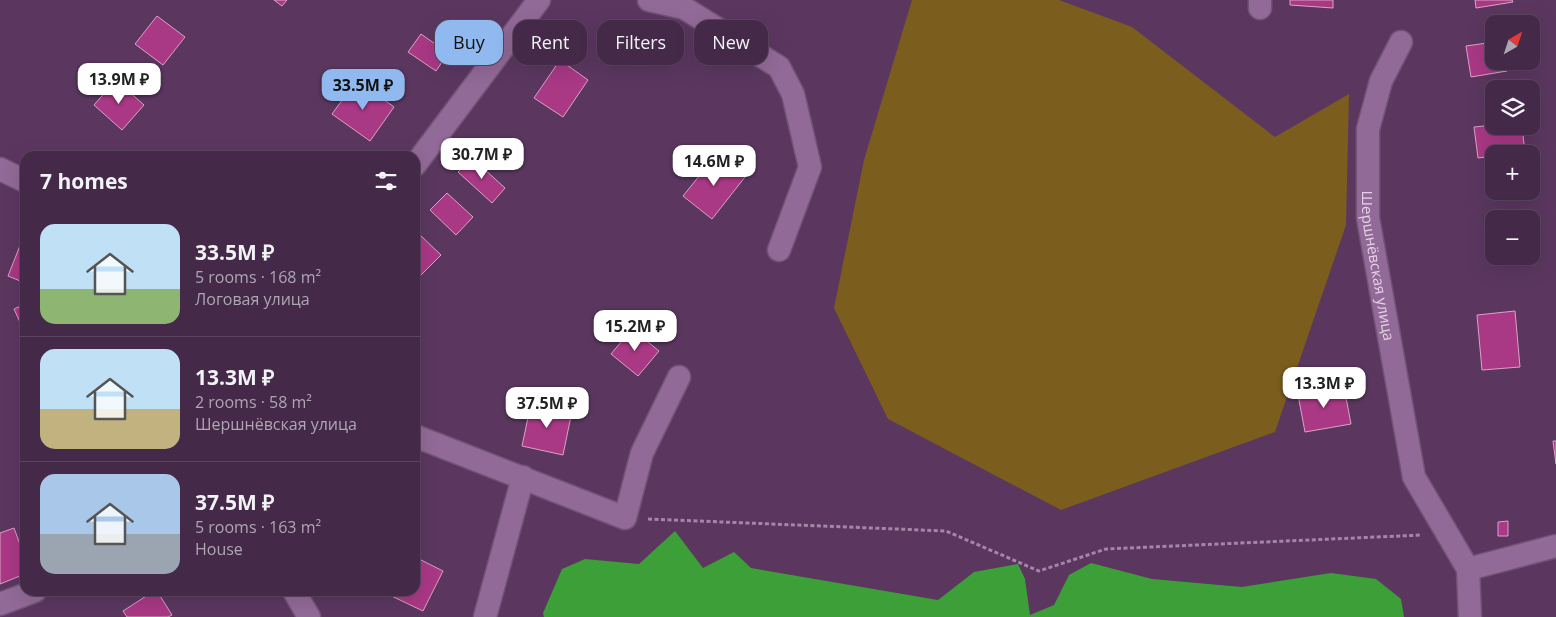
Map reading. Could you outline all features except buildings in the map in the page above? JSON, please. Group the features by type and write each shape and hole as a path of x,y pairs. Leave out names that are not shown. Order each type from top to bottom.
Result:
{"street":[{"path":"420,159 539,0"},
{"path":"650,0 684,8 779,67 794,94 810,167 779,250"},
{"name":"Шершнёвская улица","path":"1401,42 1382,81 1368,129 1368,218 1414,477 1468,569 1470,617"},
{"path":"0,169 20,179"},
{"path":"420,438 625,518 642,453 679,377"},
{"path":"485,617 523,477"},
{"path":"1468,569 1556,546"},
{"path":"0,604 21,596"},
{"path":"297,596 309,617"}],"path":[{"path":"625,518 946,531 1039,571 1106,549 1446,534"}],"shaded area":[{"path":"912,0 1059,0 1132,27 1275,137 1349,94 1346,225 1275,432 1061,510 888,419 834,308 864,160"},
{"path":"675,531 703,568 734,552 751,568 938,600 974,572 1018,564 1025,579 1030,615 1054,605 1069,575 1091,563 1152,579 1242,587 1331,573 1376,579 1401,599 1404,617 544,617 543,613 562,569 585,559 639,564"}]}
